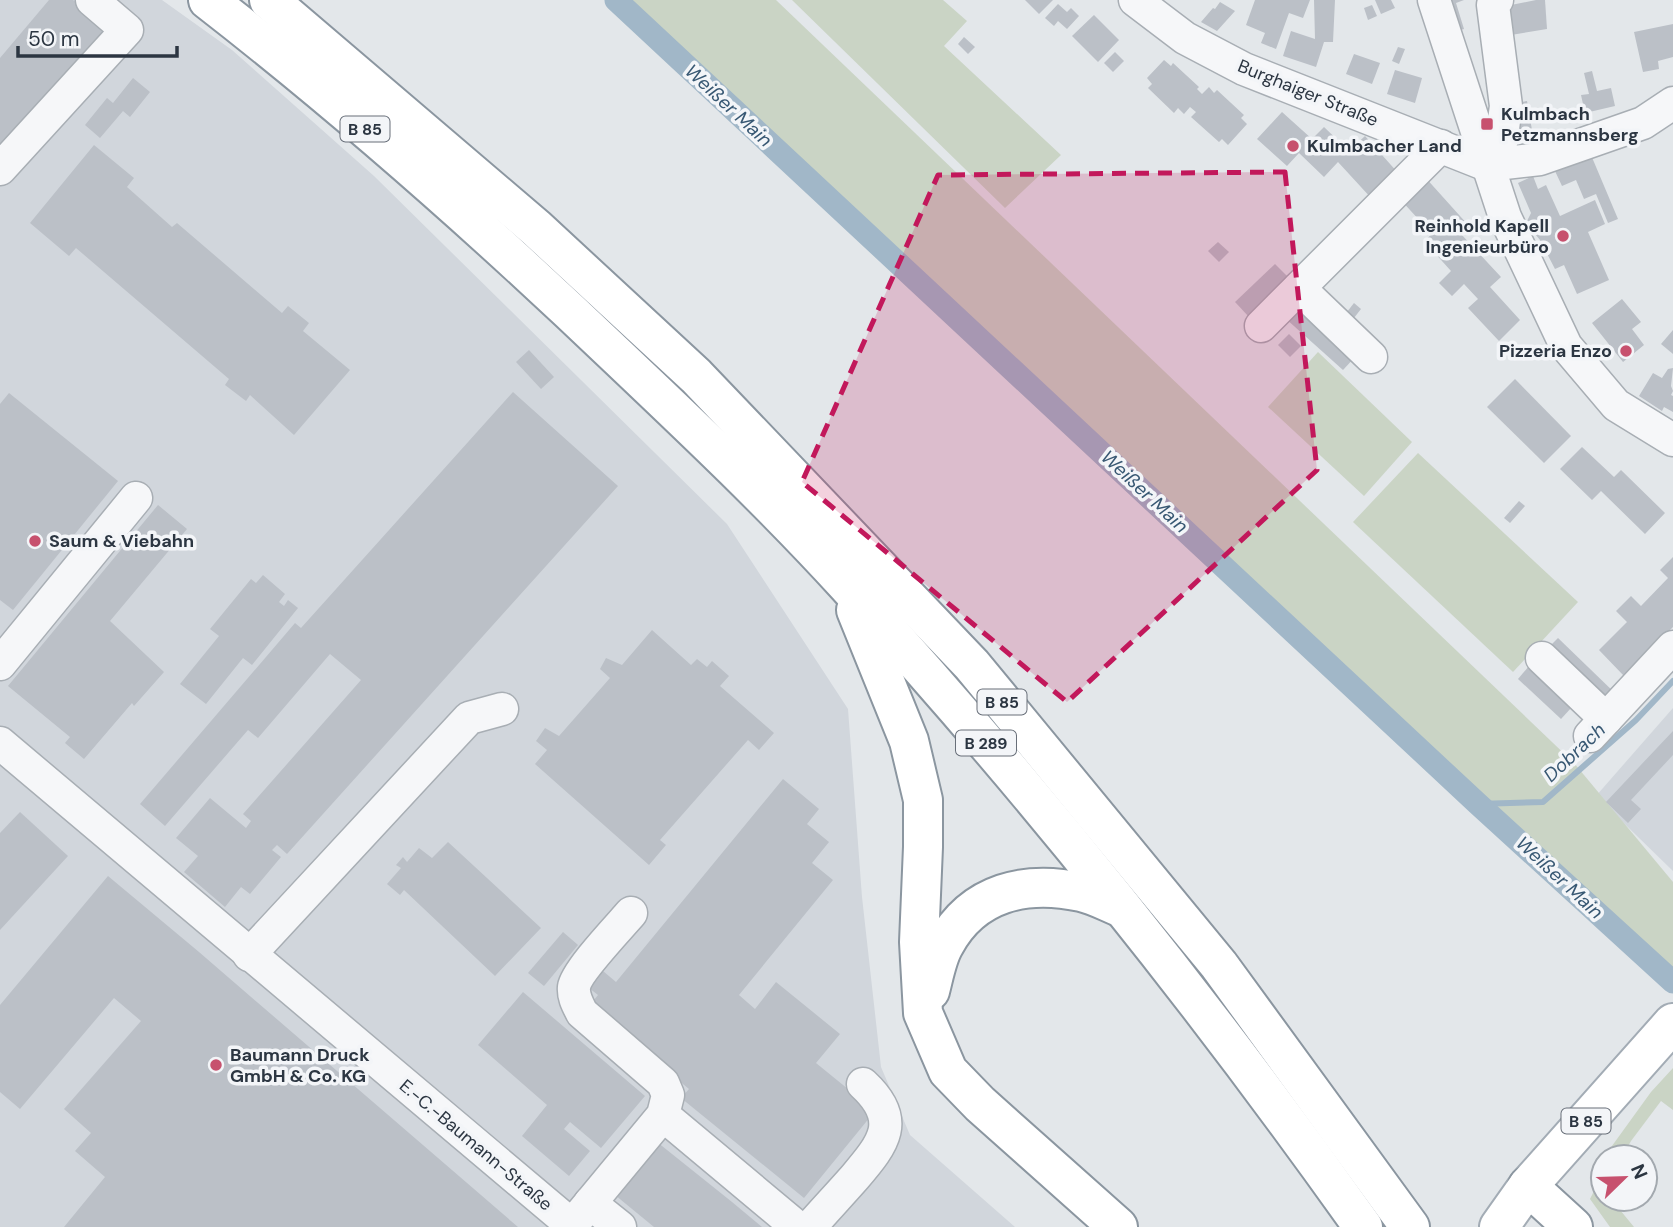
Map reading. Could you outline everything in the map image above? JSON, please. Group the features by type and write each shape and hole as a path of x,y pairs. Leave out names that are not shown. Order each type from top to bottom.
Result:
{"main road":[{"name":"B 85","path":"208,0 283,58 519,262 690,425 844,582"},
{"name":"B 85","path":"269,0 536,228 696,376 972,665 1219,965 1410,1227"},
{"name":"B 289","path":"844,582 965,719 1124,909 1253,1077 1363,1227"},
{"path":"844,582 909,741 923,800 919,942 923,1013 948,1070 979,1104 1118,1227"},
{"path":"923,1013 943,946 958,923 978,904 1015,890 1051,887 1084,893 1124,909"},
{"name":"B 85","path":"1499,1227 1528,1186 1673,1023"},
{"path":"1528,1186 1573,1227"}],"street":[{"path":"0,169 127,30 92,0"},
{"name":"Burghaiger Straße","path":"1135,0 1185,38 1244,69 1487,165"},
{"path":"1434,0 1505,217 1566,346 1616,405 1673,440"},
{"path":"1487,165 1501,143 1506,106 1495,2"},
{"path":"1487,165 1540,159 1643,123 1673,103"},
{"path":"1261,326 1441,146"},
{"path":"1299,288 1371,357"},
{"path":"0,664 136,498"},
{"path":"1542,658 1598,728 1673,647"},
{"path":"249,955 468,718 502,709"},
{"name":"E.-C.-Baumann-Straße","path":"0,743 249,955 579,1218 620,1227"},
{"path":"579,1218 663,1115 668,1095 663,1083 582,1013 576,1001 574,987 580,974 631,913"},
{"path":"810,1227 879,1149 885,1132 885,1116 877,1097 863,1084"},
{"path":"663,1115 797,1227"}],"highlighted area":[{"path":"1285,172 1317,470 1067,702 802,482 938,175"}],"shaded area":[{"path":"0,0 162,0 232,50 374,176 727,524 848,709 862,897 881,1067 910,1135 1015,1227 0,1227"},
{"path":"1673,708 1673,871 1596,796"}],"green space":[{"path":"619,0 776,0 1574,763 1673,882 1673,976"},
{"path":"792,0 943,0 967,21 944,46 1061,155 1005,208"},
{"path":"1318,352 1412,442 1364,496 1268,407"},
{"path":"1418,453 1578,602 1513,672 1353,522"},
{"path":"1673,1068 1673,1110 1661,1101 1630,1143 1614,1143 1651,1092"},
{"path":"1600,1213 1622,1213 1634,1227 1610,1227"}],"building":[{"path":"49,0 73,0 108,28 0,152 0,58"},
{"path":"1025,0 1053,0 1039,14"},
{"path":"1255,0 1310,0 1303,18 1289,13 1276,49 1261,43 1265,33 1246,25"},
{"path":"1314,0 1335,0 1333,42 1324,42 1316,67 1283,56 1291,31 1315,39"},
{"path":"1375,0 1391,0 1395,8 1381,14"},
{"path":"1448,0 1464,0 1456,3 1464,29 1457,31"},
{"path":"1545,0 1547,29 1505,36 1501,7"},
{"path":"1220,2 1235,11 1217,31 1201,22"},
{"path":"1058,4 1067,12 1071,8 1079,16 1067,29 1058,21 1054,26 1045,18"},
{"path":"1372,5 1377,16 1368,20 1364,8"},
{"path":"1094,15 1119,40 1098,62 1072,36"},
{"path":"1673,24 1673,57 1658,61 1659,69 1643,72 1634,32"},
{"path":"964,37 975,47 968,54 958,44"},
{"path":"1398,47 1405,49 1399,64 1392,61"},
{"path":"1115,52 1124,61 1113,72 1104,63"},
{"path":"1354,54 1380,63 1372,84 1346,74"},
{"path":"1164,60 1171,66 1173,63 1199,87 1197,89 1202,94 1209,87 1214,93 1217,90 1244,115 1241,118 1247,124 1228,145 1222,139 1219,142 1191,117 1196,112 1190,107 1184,114 1178,108 1174,113 1148,88 1152,84 1147,78"},
{"path":"1395,70 1422,78 1415,103 1387,94"},
{"path":"1592,71 1597,91 1611,88 1615,106 1585,113 1581,95 1589,94 1584,73"},
{"path":"133,78 150,92 130,117 123,111 100,138 85,125 107,98 113,103"},
{"path":"1527,101 1532,130 1516,133 1511,104"},
{"path":"1282,112 1312,139 1324,127 1349,151 1365,136 1399,174 1372,199 1338,162 1324,177 1299,153 1287,166 1257,139"},
{"path":"94,145 134,178 127,187 172,227 177,223 282,313 288,306 309,323 303,331 350,370 294,435 250,395 246,401 225,385 229,379 76,248 69,256 30,223"},
{"path":"1591,155 1618,219 1608,223 1596,194 1584,199 1576,180 1562,186 1555,171"},
{"path":"1424,176 1469,226 1461,234 1501,277 1490,287 1520,320 1499,341 1468,308 1478,299 1464,284 1452,296 1439,283 1451,271 1424,241 1432,234 1399,198"},
{"name":"Reinhold Kapell Ingenieurbüro","path":"1533,176 1538,189 1546,185 1560,216 1595,200 1605,224 1588,232 1609,280 1577,294 1564,265 1555,269 1540,240 1526,223 1531,213 1518,183"},
{"path":"1218,242 1229,252 1219,262 1208,251"},
{"path":"1275,264 1289,278 1249,317 1235,302"},
{"path":"1622,299 1641,322 1632,329 1644,345 1623,362 1592,323"},
{"path":"1354,303 1361,309 1350,323 1343,317"},
{"path":"1298,305 1355,357 1343,370 1285,318"},
{"path":"1673,330 1673,354 1661,344"},
{"path":"1289,334 1301,346 1290,357 1278,345"},
{"path":"529,350 554,377 541,389 516,362"},
{"path":"1673,368 1673,412 1664,407 1662,411 1639,396 1653,373 1662,378 1668,369"},
{"path":"1515,379 1571,436 1544,463 1487,407"},
{"path":"513,392 618,486 287,854 277,845 272,850 281,857 250,894 241,887 225,907 184,872 198,856 176,838 210,798 246,828 251,821 243,814 361,680 330,654 258,738 248,730 165,826 140,804 295,623 301,628"},
{"name":"Saum & Viebahn","path":"9,393 118,481 13,610 0,600 0,404"},
{"path":"1582,447 1614,477 1621,470 1665,513 1645,534 1601,491 1592,500 1560,469"},
{"path":"1519,501 1525,506 1510,523 1504,518"},
{"path":"158,505 187,529 110,621 164,672 134,706 132,703 84,759 65,743 70,737 8,686"},
{"path":"1673,557 1673,627 1624,676 1599,650 1627,622 1616,611 1631,596 1641,606 1668,578 1660,570"},
{"path":"263,575 285,594 279,602 284,606 288,600 298,608 252,665 243,658 206,704 180,684 219,636 210,629 251,579 256,583"},
{"path":"652,630 691,665 697,659 707,667 712,661 729,676 720,686 774,733 759,750 748,740 660,840 666,845 649,865 535,764 547,750 536,741 545,728 559,736 610,678 600,669 606,658 622,665"},
{"path":"1558,638 1618,696 1607,708 1547,649"},
{"path":"1529,666 1572,707 1561,719 1518,679"},
{"path":"1673,731 1673,755 1631,800 1641,809 1628,823 1606,802"},
{"path":"783,779 819,809 807,824 829,842 812,863 833,880 739,995 755,1009 776,982 840,1034 816,1063 875,1111 804,1198 681,1098 689,1089 589,1006 598,995 589,988 603,971 616,982"},
{"path":"20,812 68,856 0,930 0,833"},
{"path":"448,842 541,928 495,976 404,890 400,895 387,884 401,868 396,865 403,857 407,862 419,848 432,858"},
{"name":"Baumann Druck GmbH & Co. KG","path":"108,876 518,1227 64,1227 105,1177 75,1151 91,1133 64,1109 141,1021 114,998 20,1109 0,1092 0,1005"},
{"path":"563,932 578,945 544,986 528,973"},
{"path":"523,992 645,1096 601,1148 570,1122 564,1129 590,1151 569,1176 522,1136 547,1105 478,1045"},
{"path":"657,1142 762,1227 654,1227 615,1195"}],"waterway":[{"name":"Weißer Main","path":"616,0 1478,804 1673,982"},
{"name":"Dobrach","path":"1478,804 1543,802 1636,720 1673,681"}],"place":[{"name":"Kulmbach Petzmannsberg","path":"1487,124"},
{"name":"Kulmbacher Land","path":"1293,146"},
{"name":"Reinhold Kapell Ingenieurbüro","path":"1563,236"},
{"name":"Pizzeria Enzo","path":"1626,351"},
{"name":"Saum & Viebahn","path":"35,541"},
{"name":"Baumann Druck GmbH & Co. KG","path":"216,1065"}]}
